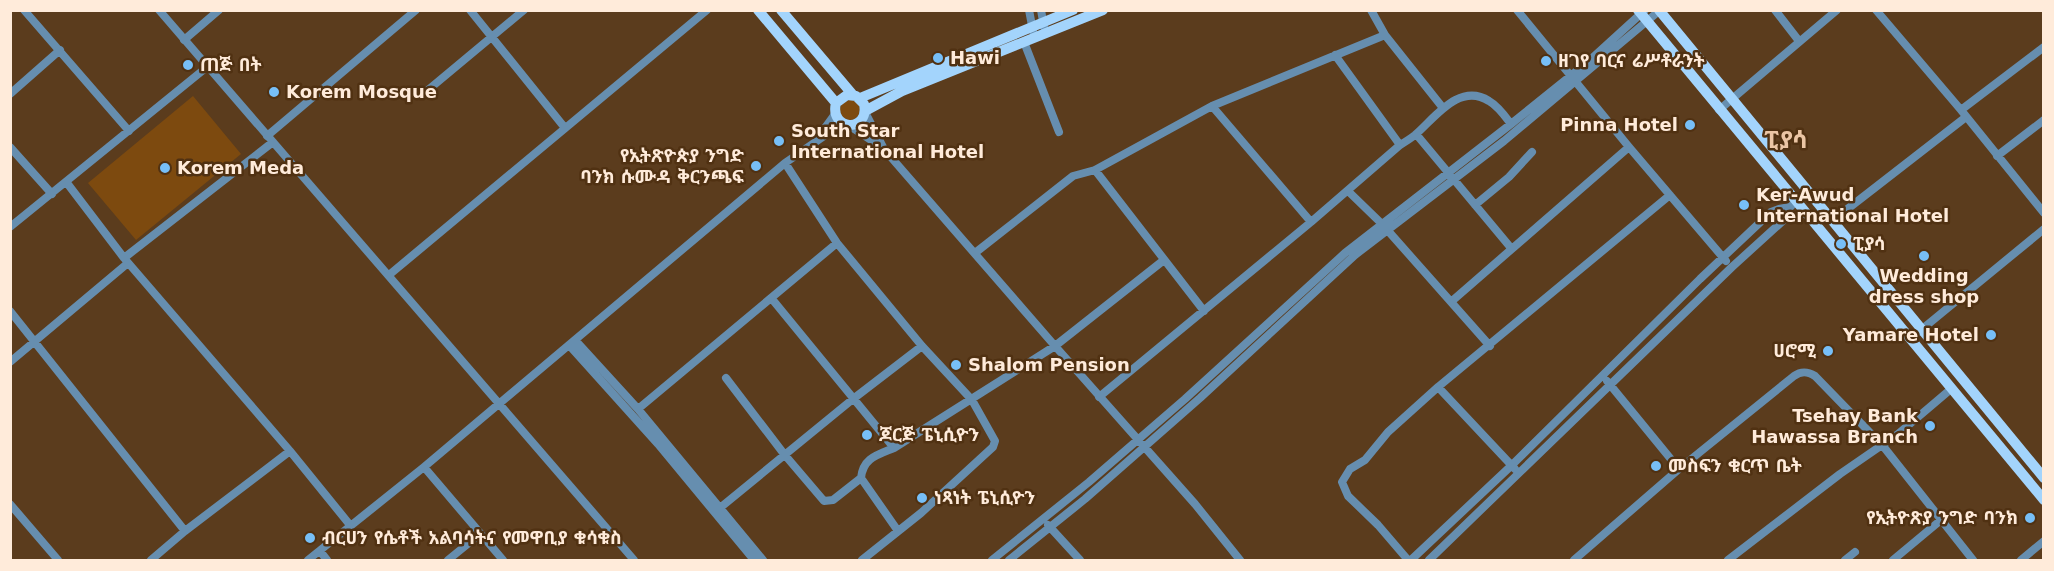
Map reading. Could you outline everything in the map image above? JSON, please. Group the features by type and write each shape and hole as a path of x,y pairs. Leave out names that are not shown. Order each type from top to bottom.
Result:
{"main road":[{"path":"758,10 836,108 845,124 858,123 865,111 902,91 1024,42 1033,32"},
{"path":"781,10 864,104 865,111"},
{"path":"1045,28 1072,10"},
{"path":"836,108 842,97 856,96 1033,32 1103,10"},
{"path":"1659,11 2043,478"},
{"path":"1643,14 1793,205 1910,339 2043,500"}],"street":[{"path":"24,10 129,131"},
{"path":"159,10 634,561"},
{"path":"184,40 219,10"},
{"path":"10,362 270,139 416,10"},
{"path":"470,10 565,128"},
{"path":"422,95 524,10"},
{"path":"389,275 707,10"},
{"path":"1029,10 1033,32"},
{"path":"1041,10 1045,28"},
{"path":"1371,10 1385,35 1443,108"},
{"path":"1517,10 1629,147 1732,267"},
{"path":"1775,10 1800,41"},
{"path":"1719,110 1837,10"},
{"path":"1876,10 1964,113 2043,213"},
{"path":"1384,227 1454,179 1573,79 1643,14 1659,11"},
{"path":"975,253 1073,176 1095,170 1212,106 1385,35"},
{"path":"1024,42 1059,132"},
{"path":"1832,221 2043,47"},
{"path":"10,94 60,50"},
{"path":"1335,55 1400,146"},
{"path":"10,227 207,67"},
{"path":"1009,561 1050,527 1296,295 1384,227 1448,172 1573,79"},
{"path":"1100,397 1416,134 1443,108 1472,95 1482,97 1492,102 1512,124"},
{"path":"1212,106 1311,222"},
{"path":"814,141 836,108"},
{"path":"865,111 883,148 1195,504 1240,561"},
{"path":"1996,156 2043,120"},
{"path":"308,561 814,141 845,124 883,148"},
{"path":"1416,134 1511,248"},
{"path":"10,147 52,194"},
{"path":"1452,301 1629,147"},
{"path":"1475,205 1509,177 1532,152"},
{"path":"785,163 837,243 922,346 972,400 995,441 993,447 929,506 862,561"},
{"path":"1095,170 1204,311"},
{"path":"67,183 126,261 290,451 350,525"},
{"path":"1348,191 1452,301 1490,346"},
{"path":"1429,561 1732,267 1786,218 1793,205 1809,191"},
{"path":"1670,195 1438,387 1388,432 1365,459 1350,469 1342,482 1348,496 1378,525 1409,561 1512,465 1723,257 1771,213 1793,205"},
{"path":"1910,339 2043,229"},
{"path":"638,409 837,243"},
{"path":"726,378 784,454 826,501 833,500 861,478 864,465 870,458 894,448 1055,346 1164,260"},
{"path":"771,299 894,448"},
{"path":"10,311 185,531"},
{"path":"572,342 638,409 764,561"},
{"path":"572,342 754,561"},
{"path":"721,507 852,399 922,346"},
{"path":"1574,561 1679,469 1799,372 1815,376 1883,446 1973,561"},
{"path":"1602,376 1679,469"},
{"path":"1438,387 1520,473"},
{"path":"1728,561 1831,481 1883,446 1951,389"},
{"path":"992,561 1140,443"},
{"path":"151,561 185,531 290,451"},
{"path":"424,467 503,561"},
{"path":"861,478 898,531"},
{"path":"10,504 58,561"},
{"path":"1043,519 1080,561"},
{"path":"1893,561 1941,520"},
{"path":"448,561 480,534"},
{"path":"2021,561 2043,541"},
{"path":"320,551 327,561"},
{"path":"1845,561 1855,552"}],"shaded area":[{"name":"Korem Meda","path":"193,96 241,154 136,240 88,183"},
{"path":"850,100 857,103 860,110 857,117 850,120 843,117 840,110 843,103"}],"place":[{"name":"Hawi","path":"938,58"},
{"name":"ዘገየ ባርና ሬሥቶራንት","path":"1546,61"},
{"name":"ጠጅ በት","path":"188,65"},
{"name":"Korem Mosque","path":"274,92"},
{"name":"Pinna Hotel","path":"1690,125"},
{"name":"South Star International Hotel","path":"779,141"},
{"name":"የኢትጽዮጵያ ንግድ ባንክ ሱሙዳ ቅርንጫፍ","path":"756,166"},
{"name":"Korem Meda","path":"165,168"},
{"name":"Ker-Awud International Hotel","path":"1744,205"},
{"name":"ፒያሳ","path":"1841,244"},
{"name":"Wedding dress shop","path":"1924,256"},
{"name":"Yamare Hotel","path":"1991,335"},
{"name":"ሀሮሚ","path":"1828,351"},
{"name":"Shalom Pension","path":"956,365"},
{"name":"Tsehay Bank Hawassa Branch","path":"1930,426"},
{"name":"ጆርጅ ፔኒሲዮን","path":"867,435"},
{"name":"መስፍን ቁርጥ ቤት","path":"1656,466"},
{"name":"ነጻነት ፔኒሲዮን","path":"922,498"},
{"name":"የኢትዮጽያ ንግድ ባንክ","path":"2030,518"},
{"name":"ብርሀን የሴቶች አልባሳትና የመዋቢያ ቁሳቁስ","path":"310,538"}],"district":[{"name":"ፒያሳ","path":"1786,140"}]}
